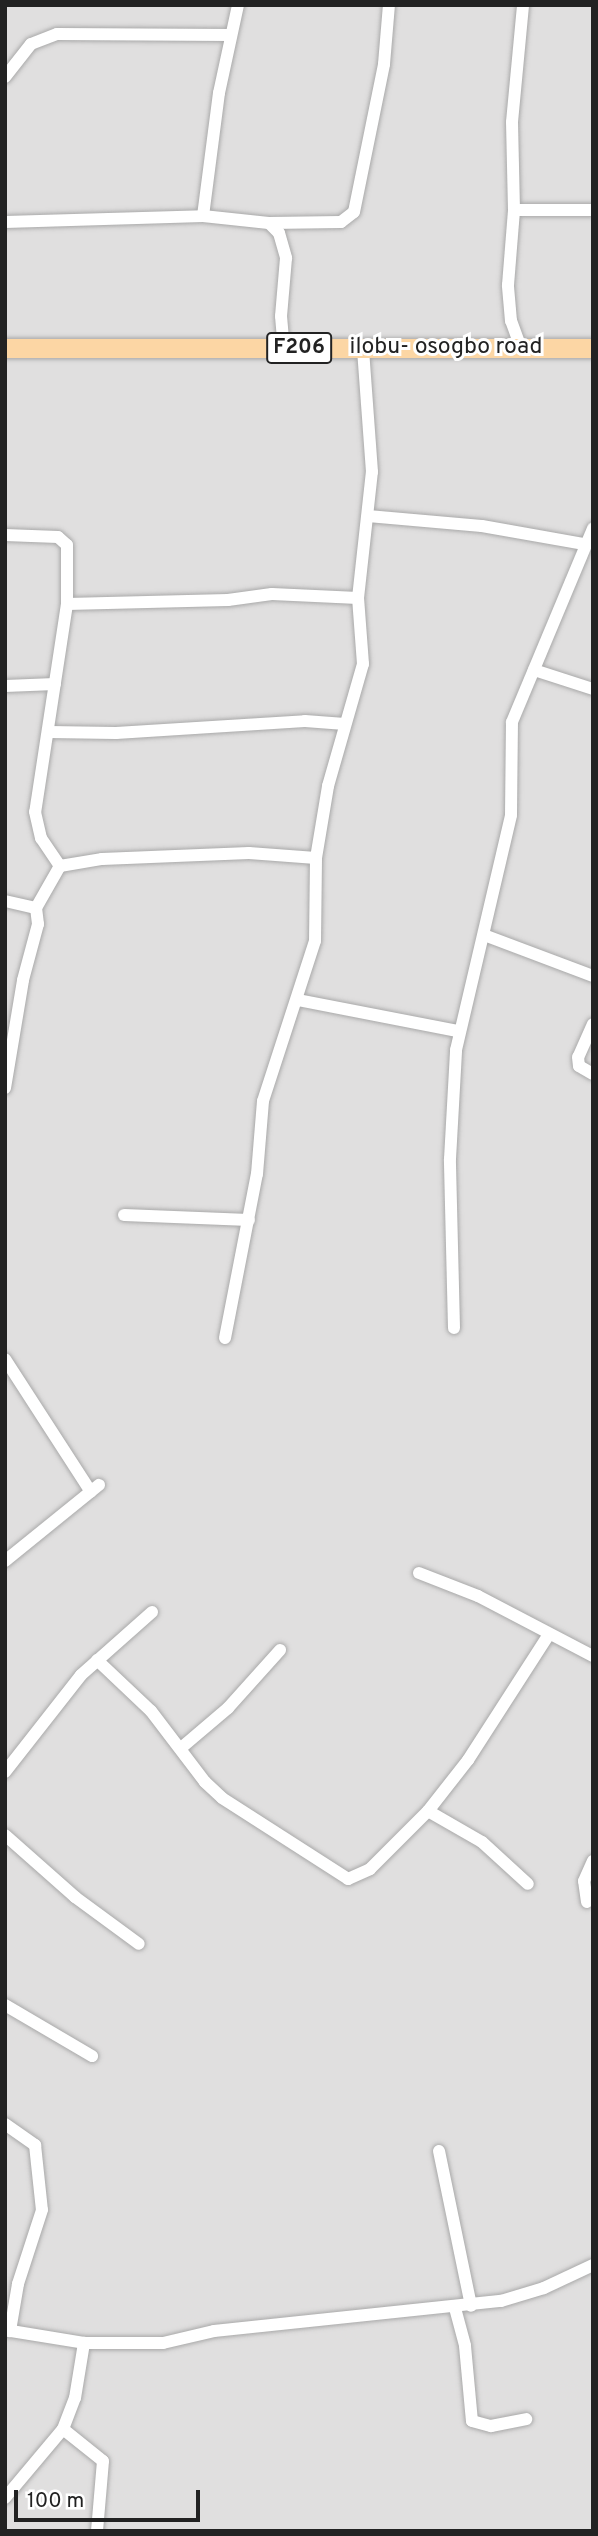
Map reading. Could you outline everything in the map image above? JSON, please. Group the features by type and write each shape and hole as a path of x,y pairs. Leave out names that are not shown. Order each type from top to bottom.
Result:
{"main road":[{"name":"ilobu- osogbo road","path":"5,348 593,348"}],"street":[{"path":"203,216 238,5"},
{"path":"5,222 203,216 270,222 341,222 354,212 384,64 389,5"},
{"path":"521,348 511,321 508,285 514,210 512,122 523,5"},
{"path":"5,78 31,44 57,34 231,35"},
{"path":"514,210 593,210"},
{"path":"270,222 279,233 286,258 281,316 285,348"},
{"path":"225,1338 249,1220 263,1101 298,1000 314,941 316,858 328,786 363,664 358,598 368,516 372,427 363,348"},
{"path":"368,516 482,526 584,544"},
{"path":"454,1328 450,1159 458,1031 484,935 511,815 512,722 519,695 534,670 584,544 593,528"},
{"path":"5,535 65,541 67,604 35,812 41,838 60,866"},
{"path":"67,604 228,600 272,594 358,598"},
{"path":"534,670 593,689"},
{"path":"5,686 55,684"},
{"path":"48,732 116,733 306,721 345,724"},
{"path":"60,866 102,859 249,853 316,858"},
{"path":"5,1088 10,1026 38,924 36,908 60,866"},
{"path":"5,901 36,908"},
{"path":"484,935 593,975"},
{"path":"298,1000 458,1031"},
{"path":"593,1024 578,1057 579,1066 593,1074"},
{"path":"124,1215 249,1220"},
{"path":"5,1359 95,1488 5,1562"},
{"path":"419,1573 478,1596 548,1636 593,1656"},
{"path":"5,1772 97,1660 152,1612"},
{"path":"97,1660 132,1691 222,1798 274,1828 341,1877 355,1878 370,1869 428,1811 468,1760 548,1636"},
{"path":"181,1748 228,1708 280,1650"},
{"path":"428,1811 482,1842 528,1884"},
{"path":"5,1835 75,1897 139,1944"},
{"path":"587,1902 584,1881 593,1861"},
{"path":"5,2006 92,2056"},
{"path":"5,2124 36,2145 41,2210 21,2273 7,2331 84,2343 163,2343 214,2331 383,2310 471,2306 544,2288 593,2265"},
{"path":"439,2151 471,2306"},
{"path":"455,2308 465,2346 472,2421 491,2426 526,2419"},
{"path":"5,2498 62,2429 75,2398 84,2343"},
{"path":"62,2429 103,2461 97,2531"}],"shaded area":[{"path":"5,5 593,5 593,2531 5,2531"}]}
